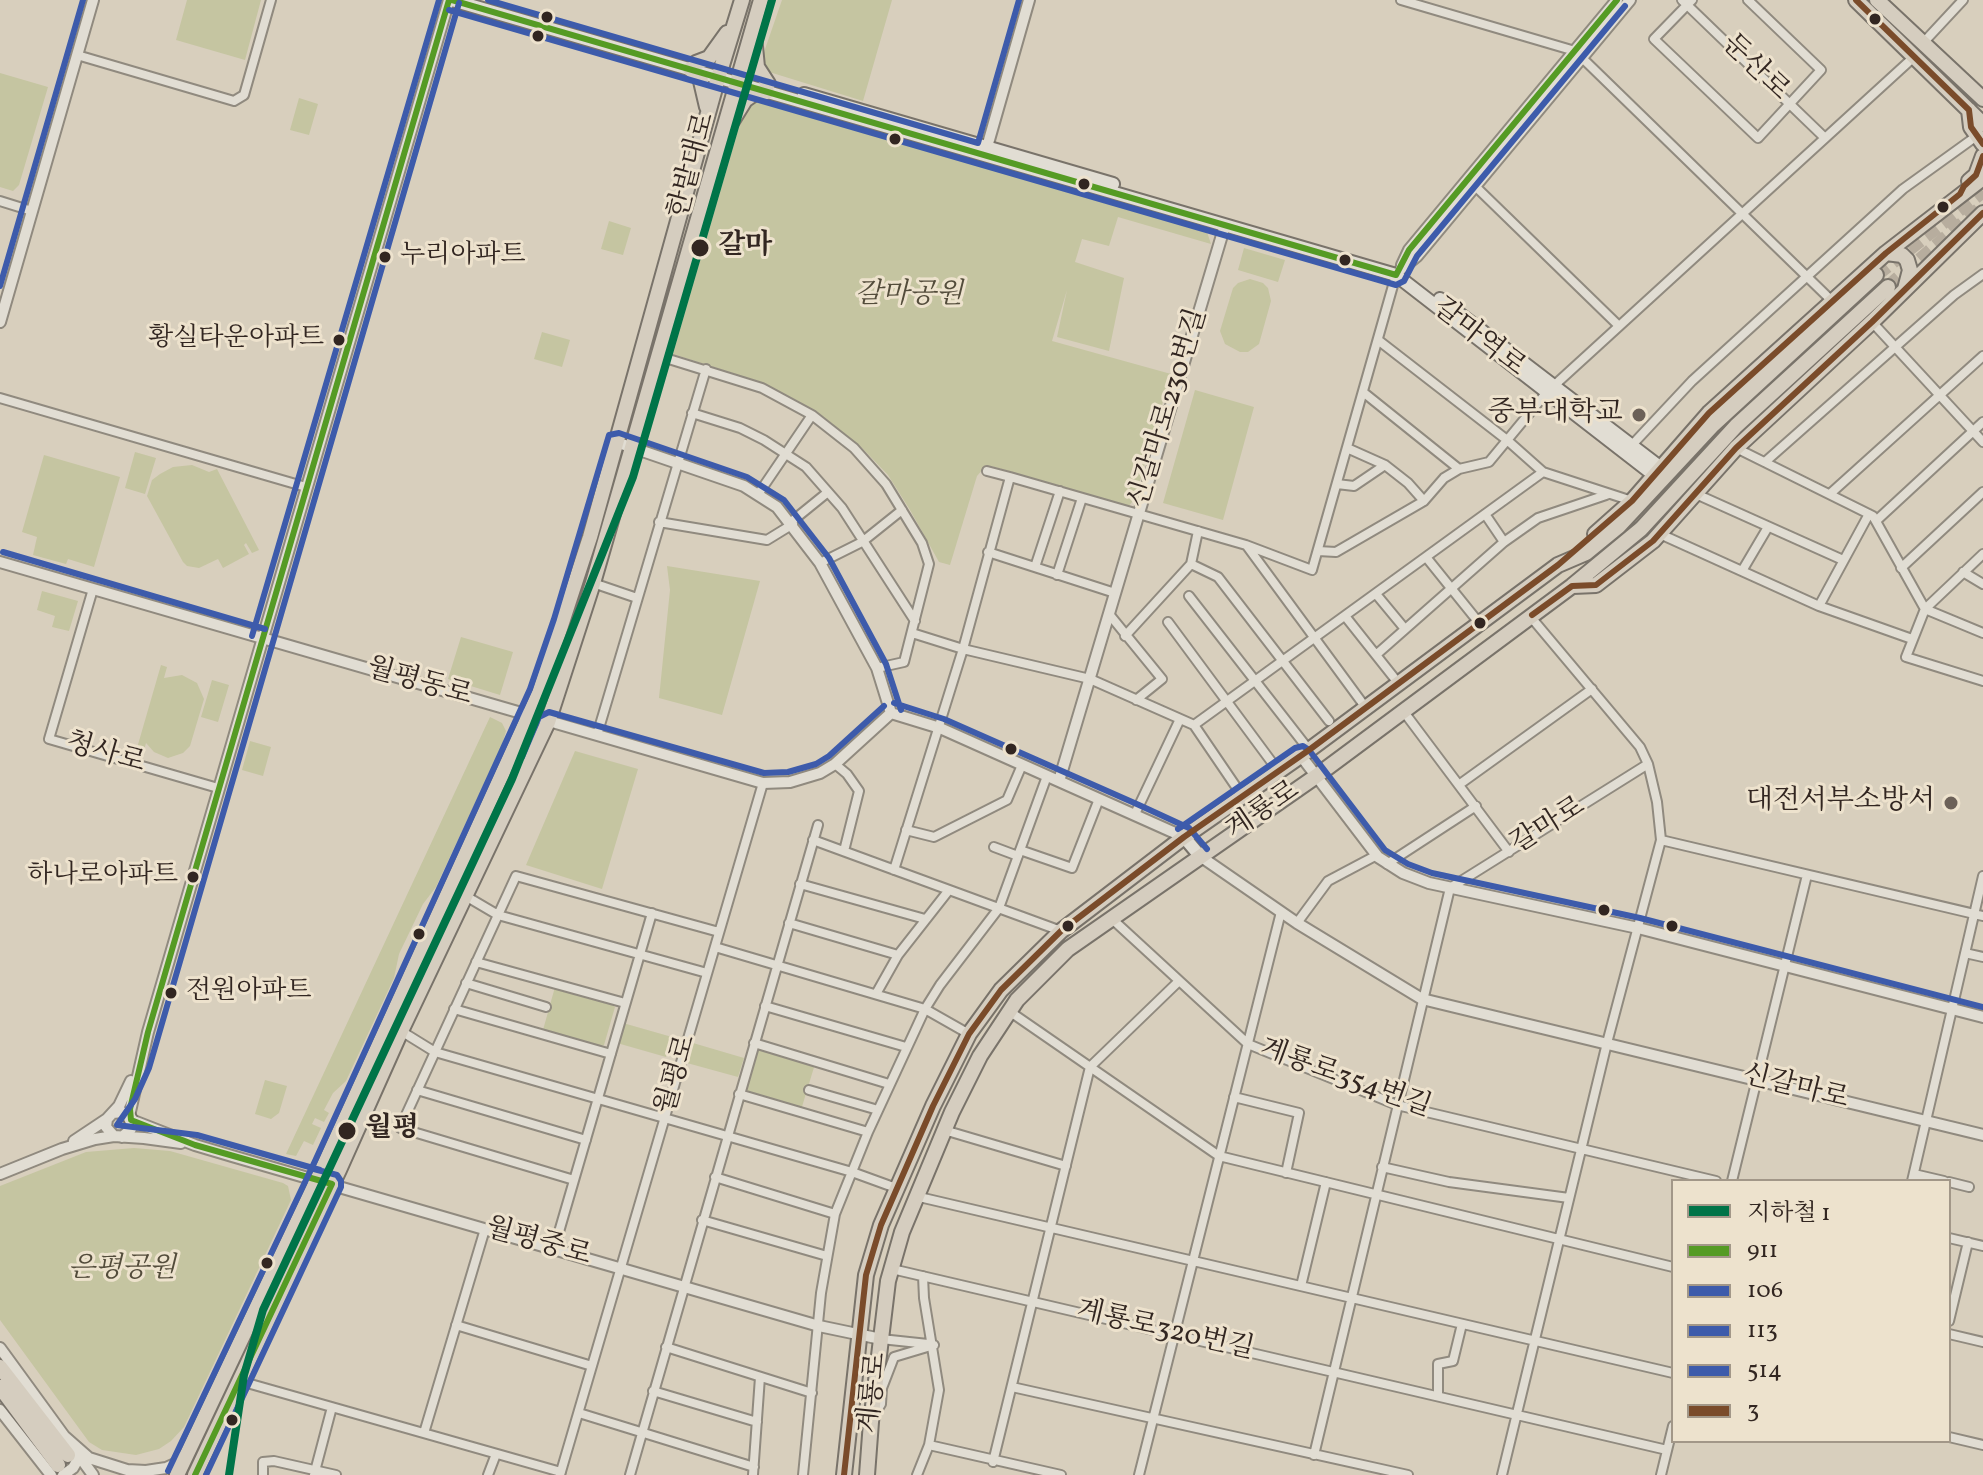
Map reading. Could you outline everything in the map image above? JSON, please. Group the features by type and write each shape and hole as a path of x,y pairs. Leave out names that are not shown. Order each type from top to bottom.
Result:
{"main road":[{"name":"갈마역로","path":"450,0 693,66"},
{"name":"갈마역로","path":"482,0 719,74 1398,272 1658,472"},
{"name":"한밭대로","path":"325,1182 529,716 564,622 742,0"},
{"name":"한밭대로","path":"177,1475 401,1031 548,722 593,583 761,0"},
{"path":"1856,0 1969,110 1981,134"},
{"path":"1877,0 1983,99"},
{"path":"706,122 704,87 693,66 712,55 735,23"},
{"path":"726,126 745,100 768,88 757,67 753,26"},
{"name":"갈마역로","path":"986,151 1225,225 1398,272"},
{"path":"1960,194 1976,175 1983,156"},
{"path":"1558,565 1632,501 1709,413 1886,253 1983,178"},
{"path":"1572,586 1596,585 1660,534 1736,448 1872,322 1949,245 1983,218"},
{"path":"1886,253 1902,255 1907,260 1910,270 1905,290"},
{"name":"계룡로","path":"844,1475 866,1275 896,1188 969,1034 1001,990 1061,931 1184,837 1279,772 1558,565 1586,553 1619,526 1713,425 1876,275"},
{"name":"계룡로","path":"867,1475 881,1339 892,1269 915,1196 944,1130 980,1056 1009,1011 1068,949 1315,777 1572,586 1641,529 1736,426 1888,287"},
{"name":"갈마역로","path":"1550,389 1632,445 1658,472"},
{"name":"신갈마로","path":"1184,837 1200,856"},
{"path":"195,1475 240,1381 325,1182"},
{"path":"0,1367 58,1467"},
{"path":"0,1387 58,1467"}],"street":[{"path":"0,322 93,0"},
{"path":"77,55 234,101 244,95 271,0"},
{"path":"0,1174 62,1149 118,1136 131,1129 139,1065 450,0"},
{"path":"986,151 1029,0"},
{"path":"1401,0 1578,54 1744,212 1832,301"},
{"path":"1398,272 1417,256 1475,186 1617,0"},
{"path":"987,471 1246,545 1312,570 1398,272 1409,250 1578,54 1630,0"},
{"path":"1687,2 1654,39 1758,138 1821,70 1748,0"},
{"path":"1923,43 1963,0"},
{"name":"둔산로","path":"1687,2 1825,138"},
{"path":"1318,551 1336,552 1424,501 1444,478 1459,469 1489,462 1550,389 1915,56"},
{"path":"1632,445 1692,381 1903,189 1981,134"},
{"path":"1475,186 1619,326"},
{"path":"0,201 32,211"},
{"name":"신갈마로230번길","path":"1059,781 1225,225"},
{"path":"1765,462 1954,295 1983,274"},
{"path":"1872,322 1983,442"},
{"path":"1378,340 1507,440 1543,472 1632,501"},
{"path":"659,356 762,388 812,415 854,448 886,484 922,543 929,564 904,662 877,668"},
{"path":"1831,493 1983,356"},
{"path":"597,735 706,369"},
{"path":"1363,392 1459,469"},
{"path":"0,398 306,487"},
{"path":"692,413 740,428 806,467 842,508 915,621"},
{"path":"759,493 812,415"},
{"path":"1877,520 1983,422"},
{"path":"616,442 759,493 792,523 820,563 877,668 891,713"},
{"path":"1347,448 1385,465 1424,501"},
{"path":"1736,448 1869,514 1877,520 1925,609 1983,633"},
{"path":"1337,484 1354,486 1385,465"},
{"path":"1194,725 1543,472"},
{"path":"894,870 940,728 1010,477"},
{"path":"1035,567 1060,491"},
{"path":"659,522 767,540 828,492"},
{"path":"1901,568 1983,492"},
{"path":"1696,494 1843,560"},
{"path":"1377,654 1504,542 1538,518 1607,495"},
{"path":"1057,575 1082,498"},
{"path":"820,563 862,542 902,510"},
{"path":"1485,514 1504,542"},
{"path":"1819,606 1869,514"},
{"path":"1742,571 1768,527"},
{"path":"1125,636 1191,564 1198,531"},
{"path":"1660,534 1819,606 1912,639"},
{"path":"1246,545 1366,708"},
{"path":"988,552 1115,593"},
{"path":"1983,554 1925,609 1906,657 1983,681"},
{"path":"1426,557 1480,624"},
{"name":"월평동로","path":"1,562 763,783 806,778 835,764 891,713"},
{"path":"1191,564 1218,577 1329,721"},
{"path":"1963,572 1983,584"},
{"path":"593,583 637,598"},
{"name":"청사로","path":"93,589 49,739 218,788"},
{"path":"1376,594 1405,629"},
{"path":"1189,596 1255,681 1305,753"},
{"path":"1109,614 1162,679 1136,700"},
{"path":"1345,616 1399,684"},
{"path":"1502,1475 1607,1043 1661,840 1657,802 1648,764 1640,747 1530,616"},
{"path":"1168,622 1279,772"},
{"path":"912,633 963,649 1090,679 1194,725 1243,797"},
{"path":"1460,784 1592,689"},
{"path":"1404,712 1509,852"},
{"name":"신갈마로","path":"891,713 940,728 1184,837"},
{"path":"1135,814 1180,719"},
{"name":"갈마로","path":"1305,753 1315,777 1377,855 1403,873 1450,888 1638,928 1983,1017"},
{"path":"835,764 859,791 844,851"},
{"name":"갈마로","path":"1450,888 1648,764"},
{"path":"906,830 934,837 1007,800 1022,765"},
{"path":"803,1475 821,1293 835,1214 889,1084 925,1009 999,908 1047,776"},
{"name":"월평로","path":"561,1474 763,783"},
{"path":"994,847 1072,868 1099,799"},
{"name":"갈마로","path":"1387,864 1476,806"},
{"path":"631,1475 818,825"},
{"path":"813,840 1061,931"},
{"path":"1661,840 1978,915"},
{"path":"1297,923 1328,881 1377,855"},
{"name":"신갈마로","path":"1200,856 1297,923 1422,999 1983,1135"},
{"path":"1732,1179 1807,875"},
{"path":"574,1180 400,1128 516,876 719,932"},
{"path":"1913,1177 1965,953 1978,915 1983,876"},
{"path":"800,884 925,919"},
{"path":"1314,1455 1450,888"},
{"path":"876,994 898,955 949,890"},
{"path":"464,895 498,915 707,973"},
{"path":"1139,1475 1281,912"},
{"path":"554,1249 652,913"},
{"name":"계룡로354번길","path":"1111,918 1248,1044 1397,1105 1708,1179"},
{"path":"789,923 898,955"},
{"path":"715,947 925,1009 969,1034"},
{"path":"1965,953 1983,957"},
{"path":"476,962 625,1003"},
{"path":"993,1462 1090,1067 1179,981"},
{"path":"466,983 546,1007"},
{"path":"765,1006 906,1047"},
{"path":"454,1009 611,1054"},
{"path":"1009,1011 1219,1156 1671,1267"},
{"path":"401,1031 435,1052 852,1172 896,1188"},
{"path":"754,1043 889,1084"},
{"path":"139,1065 106,1127 118,1136 195,1145"},
{"path":"417,1090 586,1140"},
{"path":"809,1090 878,1110"},
{"path":"739,1094 868,1132"},
{"path":"1234,1097 1299,1113 1286,1173"},
{"path":"62,1149 110,1116 122,1112 195,1145"},
{"path":"944,1130 1066,1166"},
{"name":"월평중로","path":"195,1145 819,1326 881,1339"},
{"path":"1382,1167 1449,1182 1569,1198"},
{"path":"715,1177 835,1214"},
{"path":"1301,1286 1326,1182"},
{"path":"1951,1183 1969,1187"},
{"path":"915,1196 1671,1373"},
{"path":"702,1220 827,1256"},
{"path":"424,1433 485,1229"},
{"path":"1951,1238 1983,1246"},
{"path":"1951,1313 1968,1242"},
{"name":"계룡로320번길","path":"892,1269 1667,1450"},
{"path":"917,1475 929,1445 939,1390 923,1276"},
{"path":"1438,1396 1438,1364 1453,1361 1462,1324"},
{"path":"456,1325 592,1366"},
{"path":"1951,1334 1983,1342"},
{"path":"881,1339 934,1345"},
{"path":"871,1422 881,1404 882,1388 894,1357 934,1345"},
{"path":"666,1347 812,1393"},
{"path":"0,1348 64,1436 89,1458 127,1470 166,1468 179,1462 198,1431"},
{"path":"579,1413 754,1471 760,1377"},
{"path":"240,1381 561,1474"},
{"path":"1012,1387 1408,1475"},
{"path":"653,1391 757,1422"},
{"path":"314,1472 332,1407"},
{"path":"0,1410 58,1467 93,1475"},
{"path":"1661,1475 1671,1434"},
{"path":"58,1467 64,1436"},
{"path":"1951,1437 1983,1445"},
{"path":"929,1445 1061,1475"},
{"path":"488,1475 496,1454"},
{"path":"263,1475 263,1462 274,1461 336,1475"}],"green space":[{"path":"187,0 261,0 245,60 176,40"},
{"path":"782,0 892,0 863,101 766,71 762,65 763,55"},
{"path":"0,73 48,87 19,185 13,191 0,187"},
{"path":"299,98 318,104 309,135 290,130"},
{"name":"갈마공원","path":"758,99 1207,232 1211,244 1118,217 1109,246 1082,239 1075,262 1124,278 1109,351 1057,337 1067,290 1052,341 1171,374 1135,498 1129,506 991,466 984,468 977,476 950,565 939,562 888,475 830,422 760,382 673,354 742,117 746,108"},
{"path":"609,221 631,228 623,255 601,249"},
{"path":"1244,248 1285,260 1278,282 1238,270"},
{"path":"1250,279 1268,288 1271,301 1259,344 1248,352 1240,352 1225,344 1220,331 1233,288"},
{"path":"542,332 570,340 562,367 534,359"},
{"path":"1195,390 1254,407 1223,520 1163,503"},
{"path":"135,452 156,458 145,494 125,488"},
{"path":"44,455 120,477 94,567 68,559 66,564 33,555 37,537 22,532"},
{"path":"192,465 209,472 217,469 259,550 252,553 246,543 244,545 249,554 223,568 218,559 199,568 183,562 147,496 152,480 160,474 173,467"},
{"path":"667,566 760,581 722,715 659,698 670,590"},
{"path":"42,591 78,601 69,631 52,627 55,616 37,610"},
{"path":"461,637 513,652 500,695 448,679"},
{"path":"161,665 167,667 164,678 182,675 197,683 204,699 190,746 183,753 168,758 154,752 146,743 144,750 137,748"},
{"path":"212,680 229,685 218,722 201,717"},
{"path":"490,717 502,723 506,731 502,745 436,887 423,904 399,954 394,978 346,1081 333,1093 324,1110 329,1113 324,1122 315,1118 312,1124 321,1128 313,1145 304,1141 296,1156 286,1154"},
{"path":"250,741 271,747 263,776 242,770"},
{"path":"575,751 638,769 602,889 526,865"},
{"path":"555,987 615,1007 604,1045 543,1030"},
{"path":"623,1023 672,1037 666,1057 617,1043"},
{"path":"693,1043 744,1058 738,1077 687,1063"},
{"path":"757,1047 815,1064 801,1110 743,1093"},
{"path":"265,1080 287,1086 279,1113 271,1119 255,1114"},
{"name":"은평공원","path":"134,1148 170,1151 283,1183 288,1186 291,1200 184,1427 159,1449 136,1455 102,1450 89,1442 0,1320 0,1186 86,1152"}],"tunnel":[{"path":"1876,275 1983,191"},
{"path":"1888,287 1982,207"}],"metro line":[{"name":"1","path":"229,1475 244,1375 263,1310 512,779 633,477 772,0"}],"transit line":[{"name":"514","path":"0,286 83,0"},
{"name":"514","path":"252,636 439,0"},
{"name":"911","path":"195,1475 332,1184 195,1145 131,1120 130,1109 148,1032 449,0"},
{"name":"911","path":"452,0 1396,275 1409,250 1617,0"},
{"name":"514","path":"488,0 978,143 1019,0"},
{"name":"3","path":"1856,0 1969,110 1971,127 1983,144"},
{"name":"106","path":"320,1170 197,1135 117,1125 135,1099 149,1068 459,3"},
{"name":"106","path":"449,10 1396,285 1404,281 1417,256 1625,6"},
{"name":"3","path":"844,1475 866,1275 881,1225 933,1106 969,1034 1001,990 1061,931 1184,837 1309,750 1558,565 1632,501 1709,413 1886,253 1960,194 1976,175 1983,156"},
{"name":"3","path":"1532,615 1572,586 1596,585 1653,541 1736,448 1872,322 1983,213"},
{"name":"113","path":"168,1471 315,1161 530,689 609,435 619,433 747,477 784,500 829,558 886,664 901,710"},
{"name":"514","path":"3,552 265,629"},
{"name":"113","path":"894,703 944,719 1189,828 1207,849"},
{"name":"113","path":"522,757 539,717 549,712 764,773 788,772 816,764 829,756 884,706"},
{"name":"113","path":"1178,829 1295,748 1303,746 1385,850 1408,864 1432,873 1640,918 1983,1007"},
{"name":"106","path":"206,1475 341,1187 337,1175 310,1168"}],"place":[{"name":"갈마","path":"700,248"},
{"name":"누리아파트","path":"385,257"},
{"name":"황실타운아파트","path":"339,340"},
{"name":"중부대학교","path":"1639,415"},
{"name":"대전서부소방서","path":"1951,803"},
{"name":"하나로아파트","path":"193,877"},
{"name":"전원아파트","path":"171,993"},
{"name":"월평","path":"347,1131"}]}
